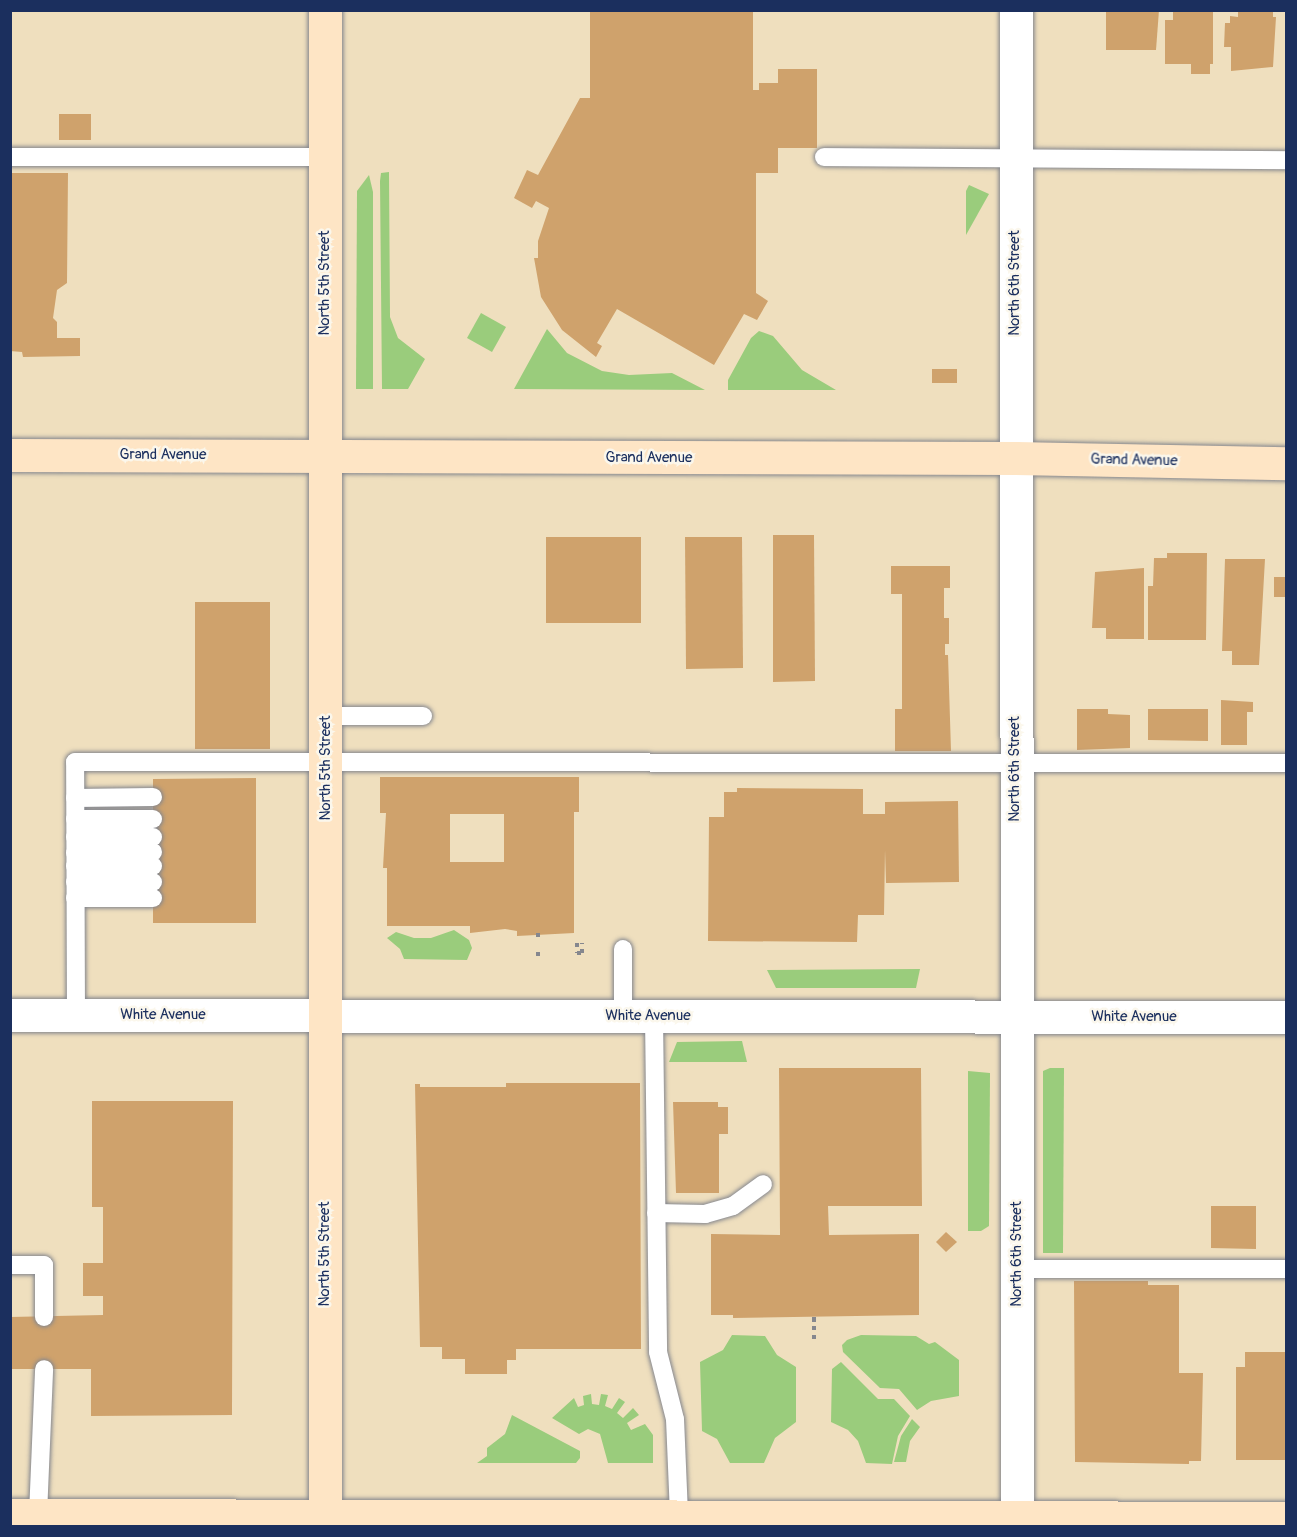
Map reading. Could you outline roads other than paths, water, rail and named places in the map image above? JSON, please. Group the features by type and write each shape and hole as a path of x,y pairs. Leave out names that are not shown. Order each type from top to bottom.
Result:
{"main road":[{"name":"North 5th Street","path":"325,10 325,1521"},
{"name":"Grand Avenue","path":"10,454 1015,458 1287,463"},
{"path":"24,1515 325,1521 678,1516 1017,1522 1287,1518"}],"street":[{"name":"North 6th Street","path":"1016,10 1017,1522"},
{"name":"White Avenue","path":"10,1016 1287,1017"}],"lane":[{"path":"10,158 325,156"},
{"path":"824,156 1287,160"},
{"path":"326,716 423,716"},
{"path":"76,1016 75,762 198,770 326,760 1287,763"},
{"path":"75,798 153,797"},
{"path":"75,859 153,859"},
{"path":"75,859 153,859"},
{"path":"75,859 153,859"},
{"path":"623,950 639,1016 657,1214 658,1352 675,1419 678,1516"},
{"path":"657,1214 705,1214 733,1206 764,1184"},
{"path":"10,1265 44,1265 44,1317"},
{"path":"1017,1269 1287,1269"},
{"path":"24,1515 44,1369"}]}
